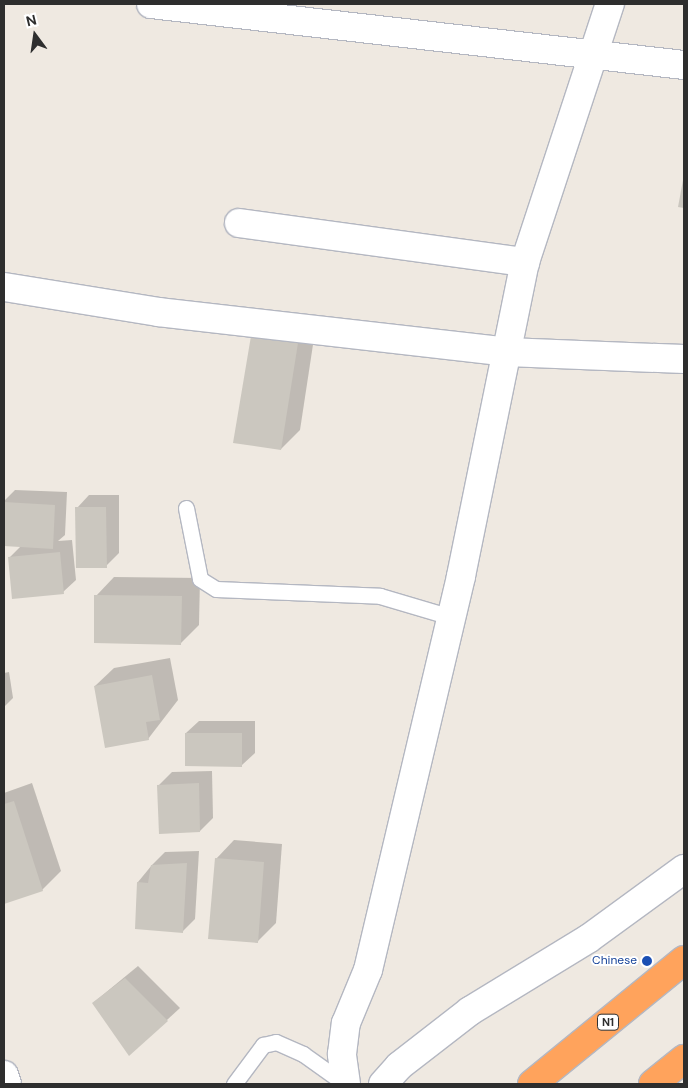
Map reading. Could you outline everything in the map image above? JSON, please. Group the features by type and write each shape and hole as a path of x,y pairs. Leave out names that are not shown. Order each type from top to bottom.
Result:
{"highway":[{"name":"N1","path":"532,1084 684,960"},
{"path":"653,1084 684,1059"}],"street":[{"path":"151,4 684,65"},
{"path":"345,1084 342,1054 346,1023 368,970 451,616 525,262 596,54 610,4"},
{"path":"239,223 525,262"},
{"path":"4,287 158,312 507,352 684,359"},
{"path":"383,1084 399,1066 470,1011 588,939 684,869"},
{"path":"4,1075 7,1084"}],"lane":[{"path":"186,508 200,579 216,589 380,596 451,616"},
{"path":"234,1084 263,1045 276,1042 303,1054 345,1084"}],"building":[{"path":"684,180 684,208 678,207"},
{"path":"251,336 298,343 281,450 233,443"},
{"path":"4,502 55,505 53,549 4,546"},
{"path":"75,507 106,507 107,568 76,568"},
{"path":"60,552 64,594 12,599 8,557"},
{"path":"94,595 182,596 181,645 94,643"},
{"path":"152,675 160,720 146,722 149,740 105,748 94,686"},
{"path":"185,733 242,733 242,767 185,766"},
{"path":"199,783 200,832 159,834 157,785"},
{"path":"14,801 43,891 4,904 4,804"},
{"path":"215,858 264,862 258,943 208,939"},
{"path":"187,863 183,933 135,929 137,882 148,883 151,865"},
{"path":"125,978 168,1021 129,1056 92,1003"}],"place":[{"name":"Chinese","path":"647,961"}]}
